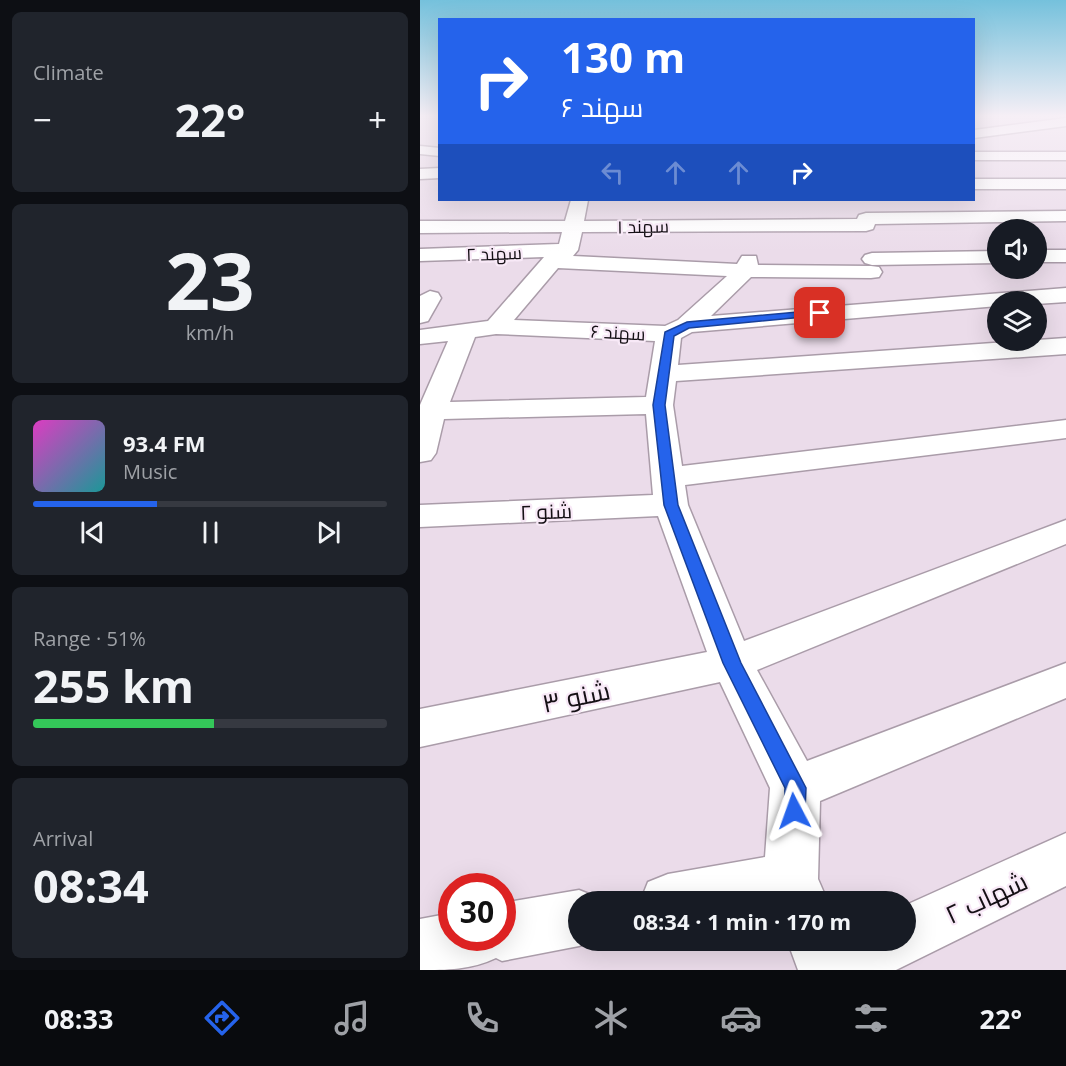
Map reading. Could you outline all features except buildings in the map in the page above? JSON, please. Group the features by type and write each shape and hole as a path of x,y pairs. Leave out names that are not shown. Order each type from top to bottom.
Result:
{"street":[{"path":"420,174 438,173"},
{"path":"975,184 1066,184"},
{"path":"496,327 560,255 575,226 579,201"},
{"path":"867,214 872,266 887,307"},
{"name":"سهند ۱","path":"420,227 575,226 715,217 757,227 867,214 1066,216"},
{"path":"757,227 746,271 678,330 661,390 670,491 732,663 795,788 795,890"},
{"name":"سهند ۲","path":"420,255 560,255 746,271 872,266 987,258"},
{"path":"1047,256 1066,256"},
{"name":"سهند ۶","path":"1047,296 1066,295"},
{"name":"سهند ۶","path":"420,337 496,327 678,330 887,307 987,300"},
{"path":"424,436 661,390 1061,332 1047,314"},
{"path":"424,436 465,330"},
{"name":"شنو ۲","path":"420,516 670,491 1066,429"},
{"name":"شنو ۳","path":"420,728 732,663 1066,531"},
{"path":"795,788 1066,680"},
{"name":"شهاب ۲","path":"916,930 1066,859"},
{"path":"516,929 568,920"},
{"path":"420,948 438,945"},
{"path":"820,951 828,970"},
{"path":"833,970 872,951"}],"route":[{"path":"794,811 795,788 732,663 671,505 659,405 669,334 687,325 820,313"}]}
